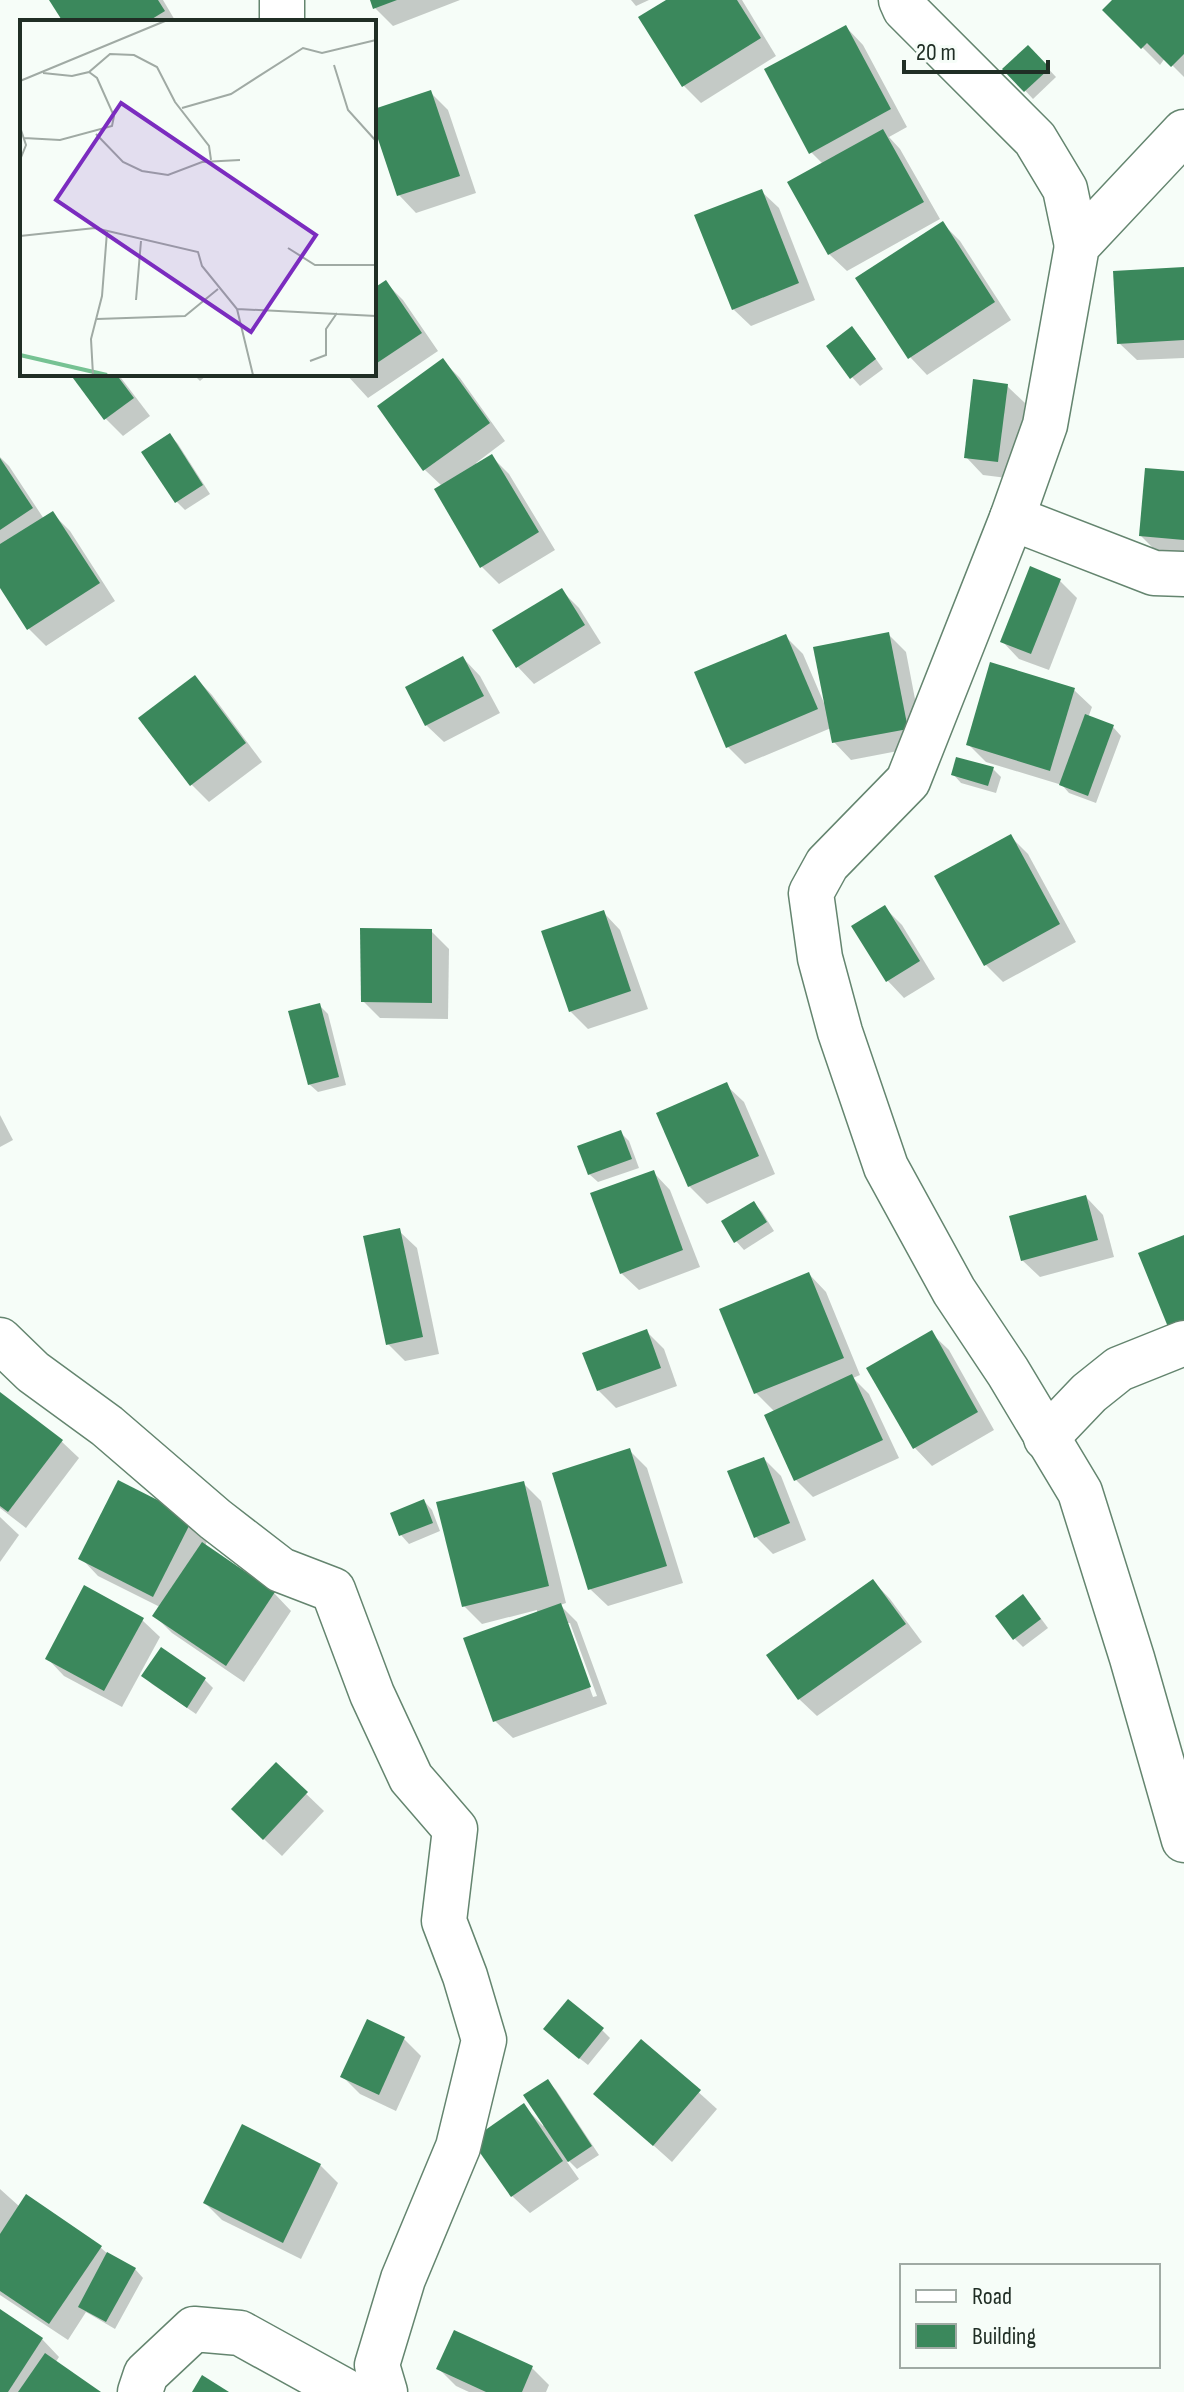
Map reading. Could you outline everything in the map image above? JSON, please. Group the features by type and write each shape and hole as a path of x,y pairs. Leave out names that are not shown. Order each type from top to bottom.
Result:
{"street":[{"path":"901,0 905,9 1035,139 1065,189 1077,246 1045,425 1012,518 908,781 827,864 811,893 820,958 886,1167 954,1291 1008,1372 1080,1492 1132,1658 1174,1771 1184,1840"},
{"path":"1077,246 1184,132"},
{"path":"1012,518 1154,573 1184,574"},
{"path":"0,1340 33,1372 107,1426 215,1519 281,1570 333,1590 372,1694 411,1778 455,1829 444,1921 484,2040 458,2147 403,2279 377,2365 385,2392"},
{"path":"1046,1438 1089,1393 1119,1369 1184,1343"},
{"path":"140,2392 146,2374 194,2329 240,2333 347,2392"}],"building":[{"path":"49,0 158,0 165,11 150,20 62,20"},
{"path":"370,0 397,0 373,9"},
{"path":"666,0 737,0 761,38 682,87 638,17"},
{"path":"1112,0 1184,0 1184,54 1171,67 1147,43 1141,49 1102,10"},
{"path":"846,25 891,109 809,154 764,69"},
{"path":"1028,45 1050,68 1024,92 1002,69"},
{"path":"431,90 460,176 397,196 376,133 376,108"},
{"path":"883,129 924,202 828,255 787,182"},
{"path":"762,189 799,283 732,310 694,215"},
{"path":"943,221 995,302 908,359 855,278"},
{"path":"1184,267 1184,340 1117,344 1113,271"},
{"path":"386,280 422,333 376,364 376,287"},
{"path":"852,326 876,359 850,379 826,346"},
{"path":"443,358 490,423 423,471 377,406"},
{"path":"71,376 118,376 134,398 104,420"},
{"path":"973,379 1008,384 998,462 964,458"},
{"path":"170,433 203,485 175,503 141,452"},
{"path":"492,454 539,532 480,568 434,489"},
{"path":"0,458 33,508 0,530"},
{"path":"1145,468 1184,471 1184,540 1139,536"},
{"path":"53,511 100,583 27,630 0,588 0,544"},
{"path":"1030,566 1061,579 1031,654 1000,642"},
{"path":"562,588 585,625 516,668 492,630"},
{"path":"889,632 908,729 832,743 813,647"},
{"path":"786,634 818,709 726,748 694,672"},
{"path":"463,656 484,696 425,726 405,687"},
{"path":"990,662 1075,688 1050,771 966,745"},
{"path":"195,675 246,743 190,786 138,718"},
{"path":"1085,714 1114,725 1088,796 1059,785"},
{"path":"956,757 994,767 988,786 951,775"},
{"path":"1011,834 1060,924 984,966 934,876"},
{"path":"885,905 920,961 886,982 851,926"},
{"path":"604,910 631,991 569,1012 541,931"},
{"path":"360,928 432,929 432,1003 361,1002"},
{"path":"320,1003 339,1077 308,1085 288,1011"},
{"path":"727,1082 759,1156 688,1187 656,1113"},
{"path":"621,1130 632,1159 588,1175 577,1146"},
{"path":"654,1170 683,1250 620,1274 590,1193"},
{"path":"1086,1195 1098,1240 1021,1261 1009,1216"},
{"path":"754,1201 767,1222 734,1243 721,1221"},
{"path":"400,1228 423,1337 386,1345 363,1236"},
{"path":"1184,1235 1184,1320 1168,1327 1138,1253"},
{"path":"809,1272 844,1358 754,1394 719,1309"},
{"path":"647,1329 661,1368 597,1391 582,1353"},
{"path":"932,1330 978,1412 913,1449 866,1368"},
{"path":"852,1374 883,1440 794,1481 764,1415"},
{"path":"0,1392 63,1440 8,1512 0,1506"},
{"path":"630,1448 667,1566 588,1590 552,1473"},
{"path":"764,1457 790,1523 754,1538 727,1471"},
{"path":"118,1480 193,1518 153,1597 78,1559"},
{"path":"524,1481 549,1586 462,1607 436,1502"},
{"path":"424,1499 433,1523 399,1536 390,1513"},
{"path":"202,1542 275,1592 226,1666 152,1616"},
{"path":"873,1579 906,1624 798,1700 766,1655"},
{"path":"84,1585 144,1618 104,1691 45,1659"},
{"path":"1023,1594 1041,1619 1013,1640 995,1616"},
{"path":"561,1603 591,1687 493,1722 463,1638"},
{"path":"161,1647 206,1678 187,1708 141,1676"},
{"path":"276,1762 308,1792 263,1840 231,1809"},
{"path":"568,1999 604,2028 579,2059 543,2029"},
{"path":"367,2019 405,2037 379,2095 340,2077"},
{"path":"641,2039 701,2090 653,2146 593,2094"},
{"path":"548,2079 592,2146 568,2162 523,2095"},
{"path":"524,2103 563,2161 511,2197 471,2140"},
{"path":"242,2124 321,2164 283,2243 203,2203"},
{"path":"26,2194 102,2246 49,2324 0,2291 0,2234"},
{"path":"107,2252 136,2268 106,2322 78,2307"},
{"path":"0,2309 43,2338 8,2392 0,2392"},
{"path":"454,2330 533,2366 522,2392 486,2392 436,2369"},
{"path":"45,2353 101,2392 18,2392"},
{"path":"202,2375 229,2392 192,2392"}]}
